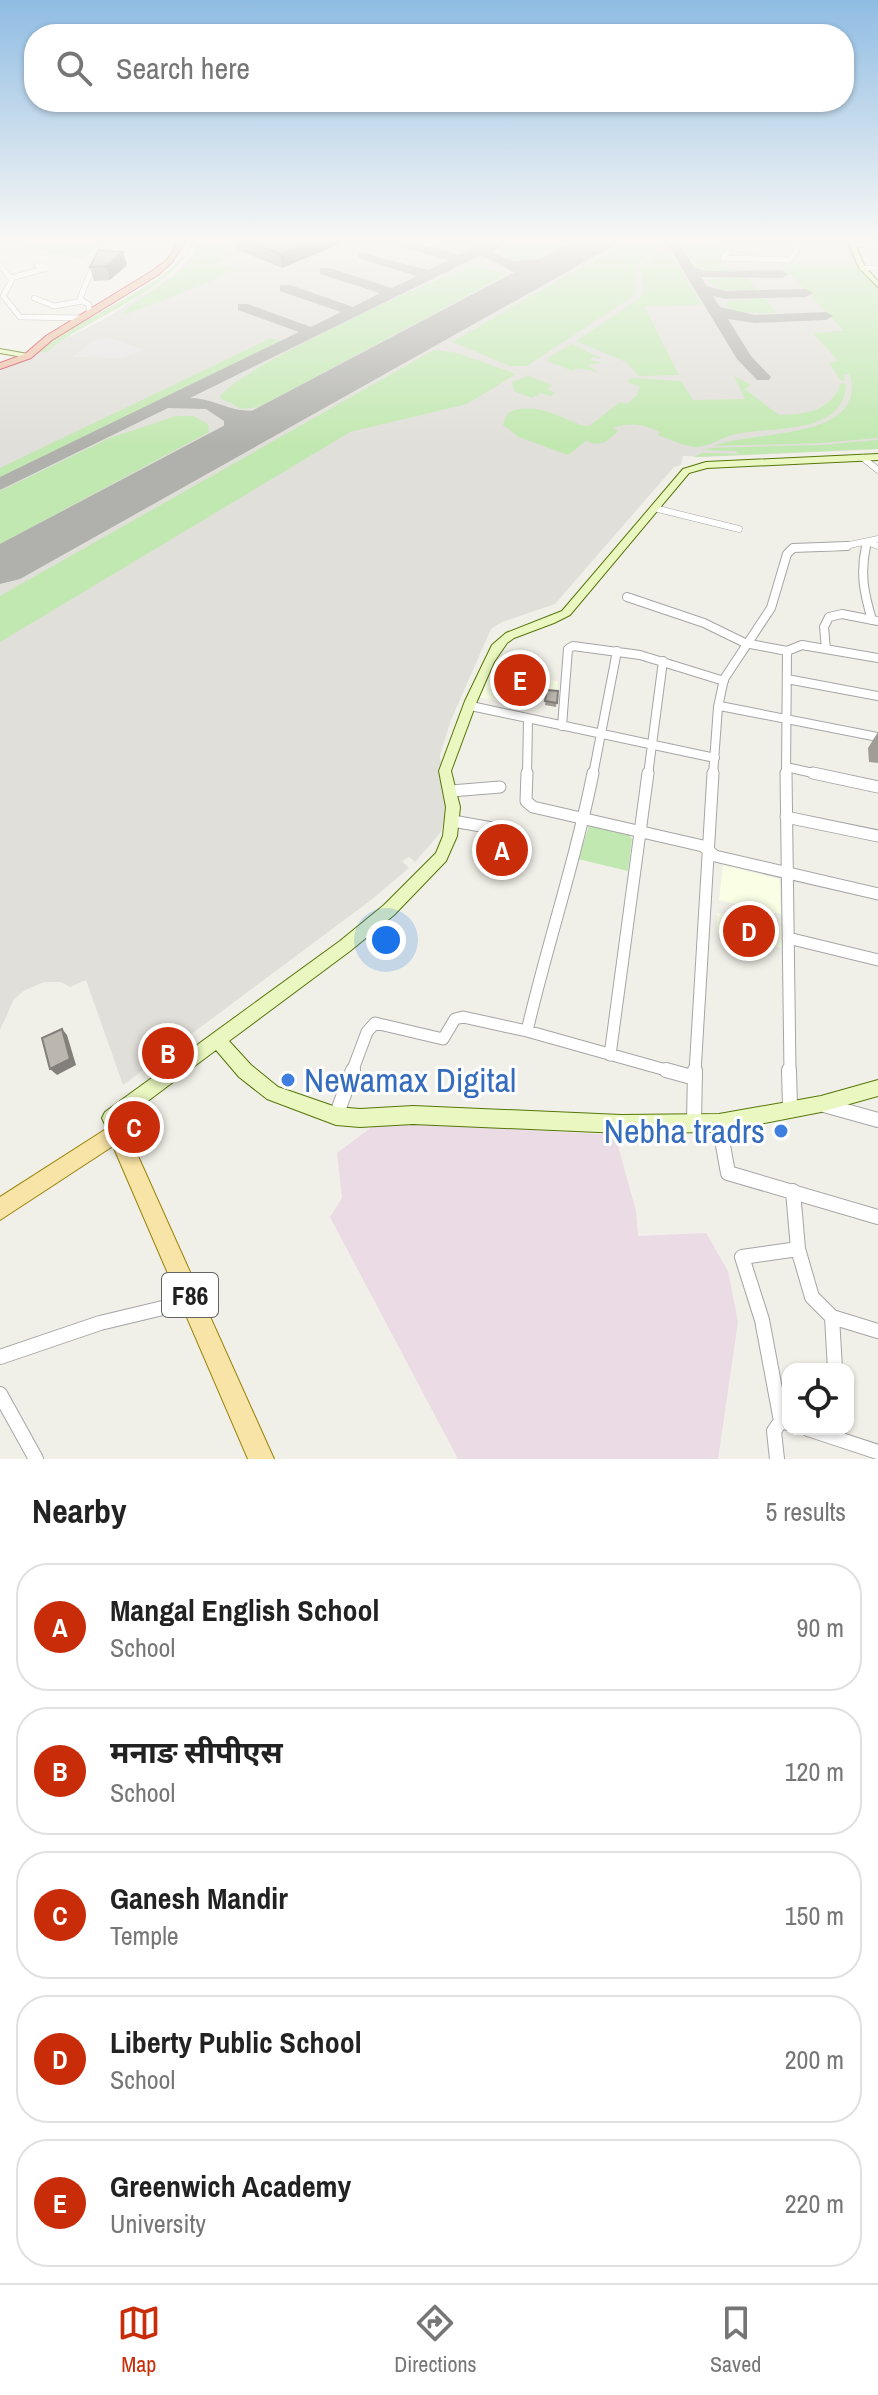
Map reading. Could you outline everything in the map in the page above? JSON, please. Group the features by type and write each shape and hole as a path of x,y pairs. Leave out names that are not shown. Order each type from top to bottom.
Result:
{"highway":[{"path":"0,366 99,307"}],"main road":[{"path":"0,1209 117,1132 111,1118 219,1041 389,910 441,857 453,821 451,791 445,771 495,648 514,634 545,625 566,613 686,471 700,466 878,457"},
{"path":"219,1041 245,1071 273,1093 336,1116 413,1115 621,1124 719,1123 821,1104 878,1088"},
{"name":"F86","path":"117,1132 261,1459"}],"street":[{"path":"11,307 26,319 85,316 89,307"},
{"path":"863,458 878,470"},
{"path":"654,508 739,529"},
{"path":"694,1122 708,851 724,681 745,643 769,610 777,591 775,581 787,553 793,548 840,547 878,539"},
{"path":"867,542 878,546"},
{"path":"867,542 861,570 862,587 875,620"},
{"path":"627,597 704,623 745,643 787,651 802,645 878,658"},
{"path":"826,649 824,622 827,618 837,614 875,620"},
{"path":"562,726 568,649 580,645 663,661 724,681"},
{"path":"527,1031 544,957 584,820 617,651"},
{"path":"787,651 790,1108"},
{"path":"610,1055 663,661"},
{"path":"787,679 878,696"},
{"path":"471,706 528,721 715,758"},
{"path":"720,706 878,737"},
{"path":"528,721 526,801 533,807 703,846 715,856 878,894"},
{"path":"786,767 878,787"},
{"path":"451,791 500,787"},
{"path":"786,817 878,836"},
{"path":"453,821 503,830"},
{"path":"788,938 878,960"},
{"path":"336,1116 367,1032 375,1023 443,1039 455,1019 463,1017 527,1031 695,1078"},
{"path":"821,1104 878,1120"},
{"path":"719,1123 728,1173 878,1217"},
{"path":"793,1191 798,1249 813,1301 822,1312 832,1317 878,1331"},
{"path":"782,1409 762,1320 742,1257 798,1249"},
{"path":"0,1357 100,1323 192,1301"},
{"path":"832,1317 835,1363"},
{"path":"0,1394 36,1459"},
{"path":"777,1459 774,1431 782,1424"},
{"path":"840,1435 878,1452"}],"shaded area":[{"path":"123,307 878,307 878,449 683,456 681,465 674,467 555,604 502,622 491,629 451,720 440,755 446,813 441,832 415,862 409,857 402,861 409,868 371,900 123,1085 86,980 70,987 61,982 44,982 25,990 14,999 0,1030 0,371"},
{"path":"109,338 143,349 124,358 72,357 96,339"},
{"path":"495,660 534,665 535,669 550,671 551,680 558,681 557,697 535,697 508,690 502,702 479,697"},
{"path":"495,836 531,846 525,868 472,854 477,839 493,843"},
{"path":"723,865 779,879 781,914 719,900"},
{"path":"717,913 782,927 782,948 717,934"},
{"path":"410,1123 615,1135 636,1211 638,1236 706,1233 728,1271 738,1322 718,1459 458,1459 330,1217 342,1198 337,1153 373,1126"}],"green space":[{"path":"110,307 120,307 47,352 34,353"},
{"path":"129,307 144,307 124,315"},
{"path":"377,307 446,307 259,407 242,409 220,398 256,369"},
{"path":"513,307 616,307 527,366 510,366 452,342"},
{"path":"627,307 645,307 679,375 639,376 626,362 576,341"},
{"path":"729,307 772,307 777,313 736,312"},
{"path":"822,307 878,307 878,438 714,446 803,429 842,412 851,396 850,375 844,374 845,381 841,381 829,363 838,361 813,333 844,331"},
{"path":"271,338 281,342 0,477 0,468"},
{"path":"572,344 603,359 592,357 590,360 602,363 587,365 598,372 578,368 573,371 548,361 549,357"},
{"path":"434,350 457,353 516,374 467,404 350,432 0,642 0,596"},
{"path":"528,376 552,385 547,389 555,393 551,396 541,393 532,398 514,391 512,382"},
{"path":"734,376 751,385 745,389 779,415 816,410 830,400 841,383 846,384 842,401 833,413 820,421 804,426 736,434 700,447 658,435 660,432 654,429 631,425 613,428 618,431 604,442 596,444 586,441 568,455 519,437 503,425 508,413 529,408 588,427 620,402 627,404 637,395 640,387 627,382 632,378 681,381 693,400 745,399"},
{"path":"176,416 193,416 208,424 209,432 0,544 0,491 110,438"},
{"path":"878,440 878,449 694,457 702,453 739,454 736,451 705,450 710,448"},
{"path":"589,826 627,832 632,839 628,871 578,859"}],"building":[{"path":"547,690 558,691 557,703 545,701"},
{"path":"62,1029 70,1059 50,1069 42,1038"}],"taxiway":[{"path":"243,307 312,332"},
{"path":"340,307 353,312"},
{"path":"353,312 363,307"},
{"path":"715,310 755,319 826,316"},
{"path":"715,310 745,359 763,377"},
{"path":"0,484 353,312"},
{"path":"171,404 207,404 228,413"},
{"path":"228,413 258,416 287,411"},
{"path":"227,443 233,430 233,421 228,413"}],"runway":[{"path":"0,567 477,307"}],"place":[{"name":"Greenwich Academy","path":"520,680"},
{"name":"Mangal English School","path":"502,850"},
{"name":"Liberty Public School","path":"749,931"},
{"name":"मनाङ सीपीएस","path":"168,1053"},
{"name":"Newamax Digital","path":"288,1080"},
{"name":"Ganesh Mandir","path":"134,1127"},
{"name":"Nebha tradrs","path":"781,1131"}]}
